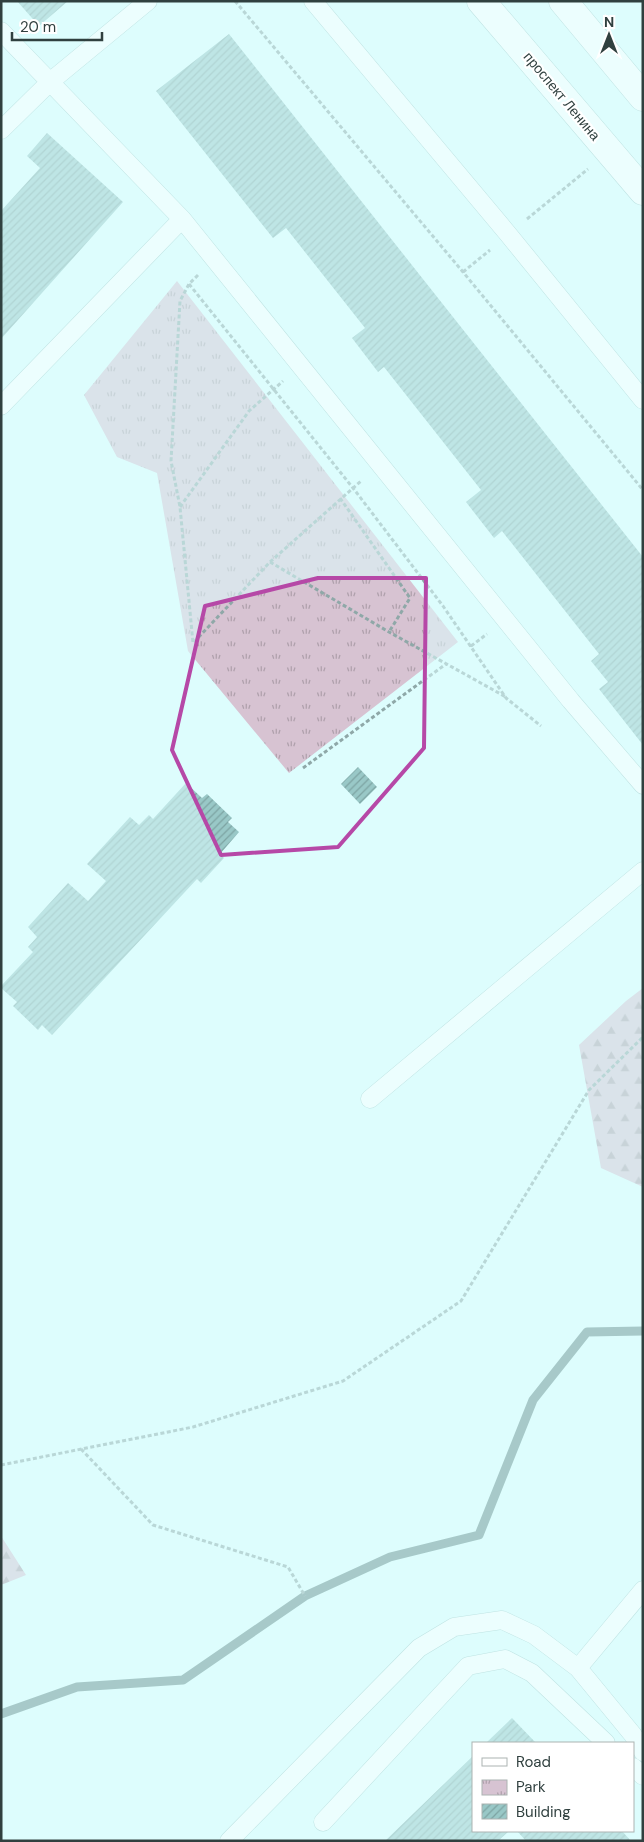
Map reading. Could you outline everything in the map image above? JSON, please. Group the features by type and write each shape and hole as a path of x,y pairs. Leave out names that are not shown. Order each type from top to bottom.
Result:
{"street":[{"name":"проспект Ленина","path":"481,1 643,191"},
{"path":"563,1 643,97"}],"lane":[{"path":"1,130 51,81 148,1"},
{"path":"313,1 508,234 643,400"},
{"path":"1,31 182,219 571,701 643,785"},
{"path":"1,406 182,219"},
{"path":"370,1099 643,871"},
{"path":"578,1668 643,1590"},
{"path":"229,1841 419,1648 454,1627 502,1620 534,1635 578,1668 633,1735 643,1752"},
{"path":"323,1822 468,1666 505,1659 532,1673 605,1742"}],"path":[{"path":"235,1 643,490"},
{"path":"463,272 609,152"},
{"path":"214,258 189,284 180,301 171,461 180,507 193,643 270,562 380,464"},
{"path":"189,284 353,488 443,606 506,698"},
{"path":"180,507 248,411 301,366"},
{"path":"340,498 410,598 389,632"},
{"path":"270,562 506,698 541,726"},
{"path":"303,768 446,664"},
{"path":"1,1465 192,1427 343,1381 461,1300 588,1090 643,1037"},
{"path":"80,1449 153,1525 288,1567 305,1596"}],"highlighted area":[{"path":"318,578 426,578 424,748 338,847 221,855 172,750 205,606"}],"green space":[{"path":"177,281 458,642 289,773 188,651 157,473 117,457 84,395"},
{"path":"643,988 643,1187 601,1168 579,1045 626,1001"},
{"path":"1,1536 26,1575 1,1585"}],"building":[{"path":"17,1 68,1 39,26"},
{"path":"229,34 643,557 643,745 599,689 608,682 591,661 599,654 502,531 494,538 466,502 481,490 384,367 378,372 352,338 365,328 286,228 273,238 156,91"},
{"path":"47,133 123,202 1,339 1,211 40,168 27,156"},
{"path":"358,767 377,787 360,804 341,784"},
{"path":"186,783 202,798 207,794 232,818 228,822 239,832 220,854 224,858 201,883 197,879 52,1035 42,1025 38,1030 13,1006 17,1002 1,988 33,952 28,947 37,937 28,927 68,883 88,901 106,881 87,864 130,817 139,825 149,815 153,819"},
{"path":"512,1718 535,1742 487,1742"},
{"path":"472,1757 472,1832 508,1832 498,1841 385,1841"},
{"path":"518,1832 623,1832 631,1841 526,1841"}],"waterway":[{"path":"1,1714 77,1687 183,1680 305,1596 390,1557 479,1535 533,1400 587,1332 643,1331"}]}
